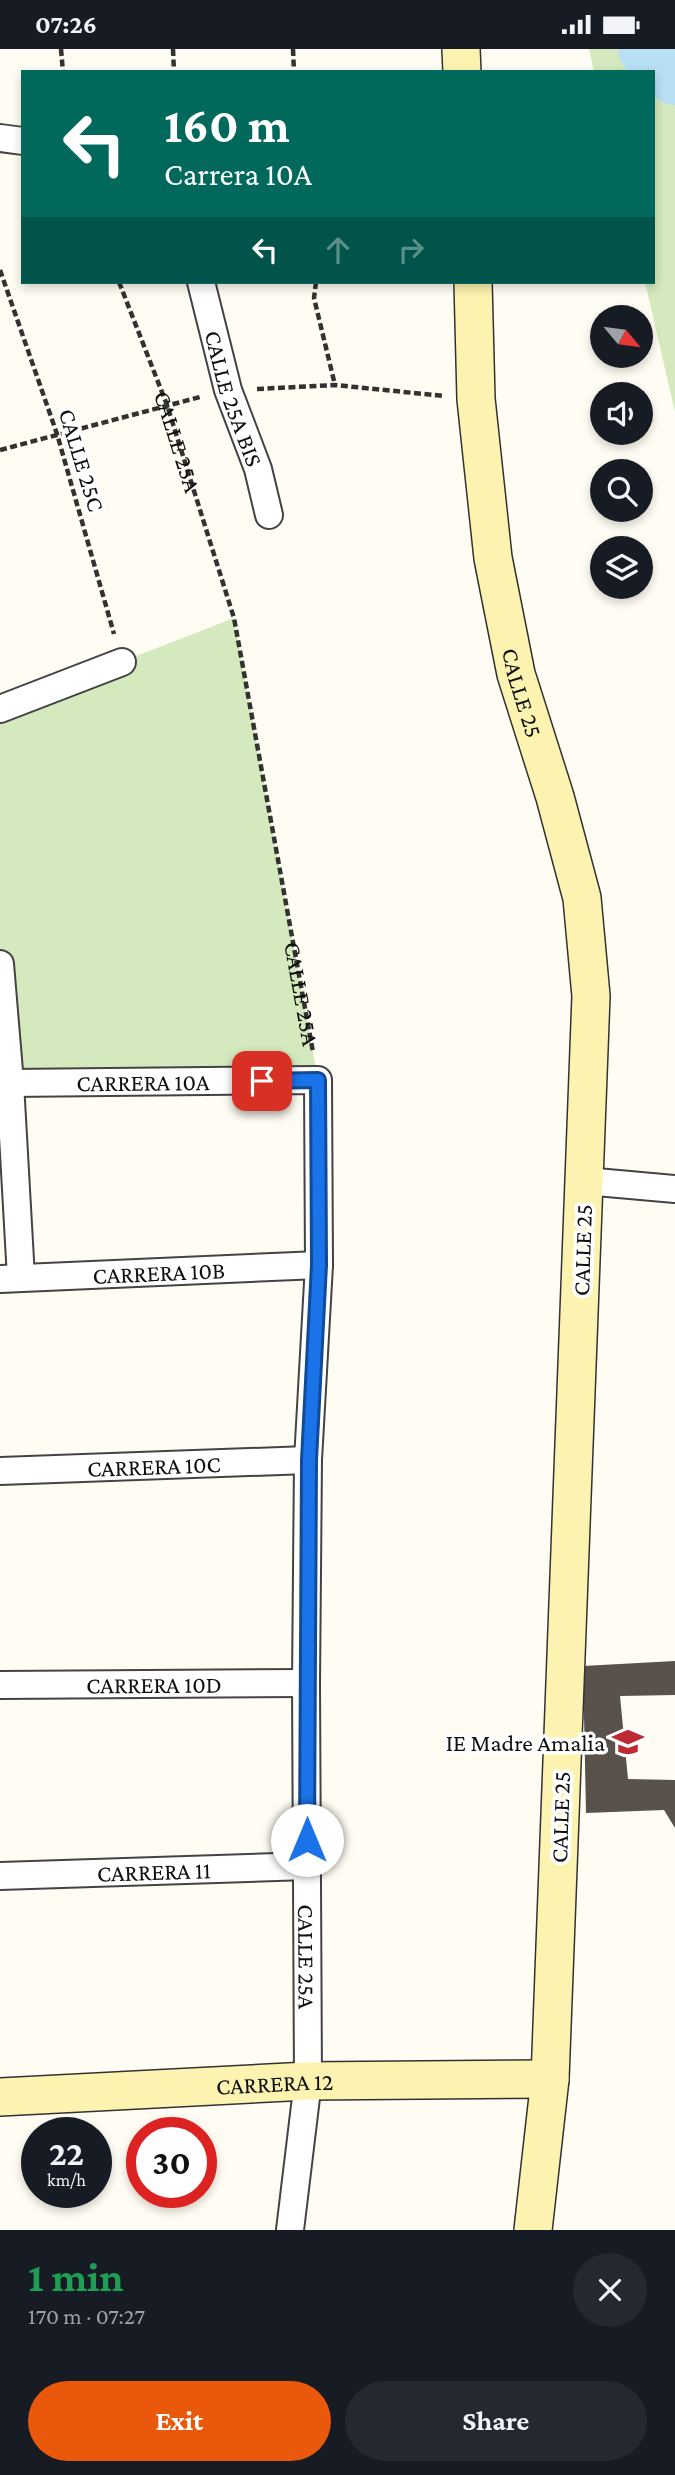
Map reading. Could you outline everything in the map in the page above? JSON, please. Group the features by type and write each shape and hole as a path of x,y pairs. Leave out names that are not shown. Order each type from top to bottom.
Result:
{"street":[{"path":"461,49 462,70"},
{"path":"0,138 21,141"},
{"name":"CALLE 25A BIS","path":"202,284 228,390 258,469 270,515"},
{"name":"CALLE 25","path":"472,284 476,399 493,558 516,674 555,797 582,898 591,996 550,2079 533,2230"},
{"path":"0,709 122,662"},
{"path":"0,964 10,1083 11,1278"},
{"name":"CARRERA 10A","path":"10,1083 318,1080"},
{"name":"CALLE 25A","path":"290,2230 308,2081 306,1683 309,1460 319,1265 318,1080"},
{"path":"585,1181 675,1189"},
{"name":"CARRERA 10B","path":"11,1278 319,1265"},
{"name":"CARRERA 10C","path":"0,1471 309,1460"},
{"name":"CARRERA 10D","path":"0,1685 306,1683"},
{"name":"CARRERA 11","path":"0,1876 307,1866"},
{"name":"CARRERA 12","path":"0,2097 308,2081 550,2079"}],"path":[{"path":"61,49 63,70"},
{"path":"173,49 174,70"},
{"path":"293,49 295,70"},
{"name":"CALLE 25C","path":"0,270 57,435 122,662"},
{"name":"CALLE 25A","path":"120,284 167,405 233,618 318,1080"},
{"path":"316,284 314,298 335,385"}],"green space":[{"path":"589,49 675,49 675,412 653,317 653,305 650,305 645,284 655,284 655,70 594,70"},
{"path":"234,618 318,1080 10,1083 0,964 0,709"}],"building":[{"name":"IE Madre Amalia","path":"675,1661 675,1695 620,1696 628,1779 675,1780 675,1828 664,1810 586,1813 583,1666"}],"waterway":[{"path":"646,49 675,77"}],"place":[{"name":"IE Madre Amalia","path":"628,1742"}],"route":[{"path":"262,1081 318,1080 319,1265 309,1460 307,1840"}]}
